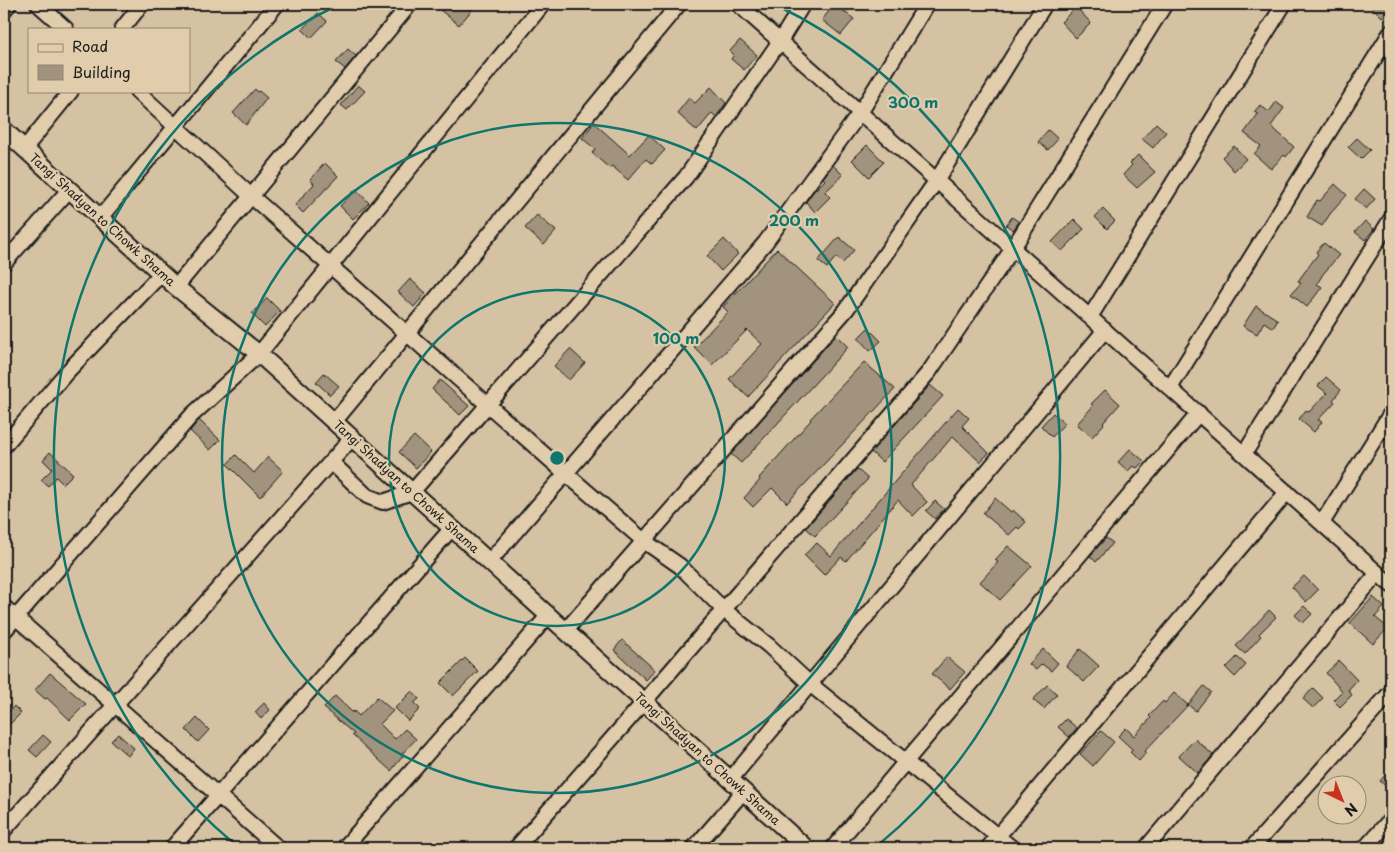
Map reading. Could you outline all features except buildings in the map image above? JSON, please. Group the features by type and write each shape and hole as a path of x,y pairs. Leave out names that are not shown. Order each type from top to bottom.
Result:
{"main road":[{"name":"Tangi Shadyan to Chowk Shama","path":"4,130 161,274 258,354 352,438 806,848"}],"street":[{"path":"4,10 9,4"},
{"path":"38,4 65,28"},
{"path":"123,28 142,4"},
{"path":"100,218 277,4"},
{"path":"176,287 410,4"},
{"path":"4,631 192,416 258,354 543,4"},
{"path":"334,422 678,4"},
{"path":"738,4 1391,584"},
{"path":"331,462 367,496 383,502 412,492 686,177 780,41 803,4"},
{"path":"489,562 765,243 860,113 927,4"},
{"path":"564,631 846,310 936,180 1045,4"},
{"path":"516,848 929,372 1013,248 1165,4"},
{"path":"1090,317 1284,4"},
{"path":"1170,388 1391,32"},
{"path":"24,149 70,92"},
{"path":"138,92 251,196 566,474 644,540 680,566 724,610 769,646 810,684 906,764 1012,848"},
{"path":"4,263 68,190"},
{"path":"1244,454 1391,219"},
{"path":"4,446 66,373 161,274"},
{"path":"730,780 1104,330"},
{"path":"1322,523 1391,413"},
{"path":"833,848 906,764 1199,414"},
{"path":"4,830 352,438"},
{"path":"988,848 1287,492"},
{"path":"172,848 452,528"},
{"path":"1146,848 1378,573"},
{"path":"4,607 278,848"},
{"path":"344,848 548,616"},
{"path":"1252,848 1391,692"},
{"path":"694,848 743,792"},
{"path":"1365,848 1391,819"}]}
